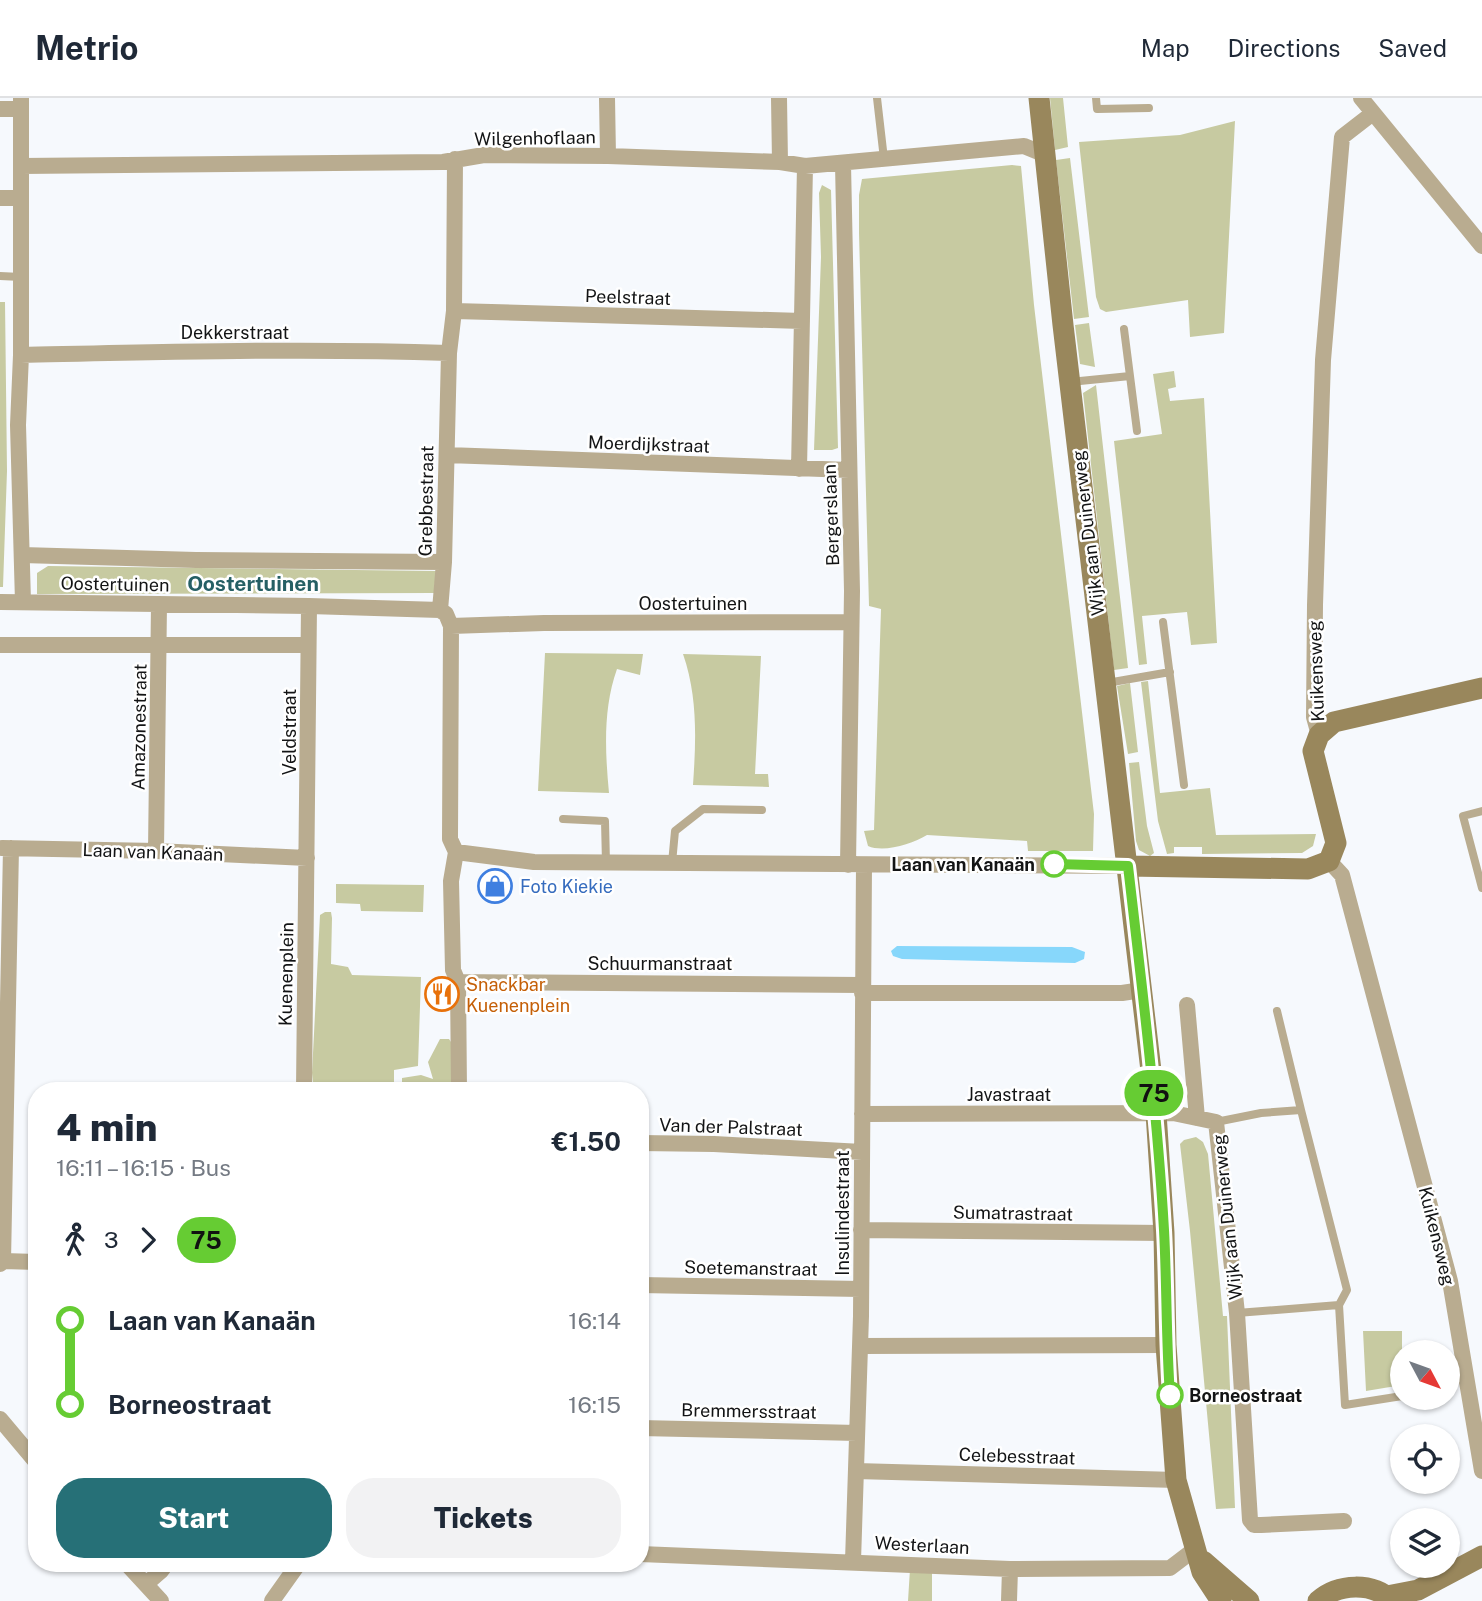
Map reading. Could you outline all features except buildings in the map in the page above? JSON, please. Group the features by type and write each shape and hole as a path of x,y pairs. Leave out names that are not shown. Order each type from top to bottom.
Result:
{"main road":[{"name":"Wijk aan Duinerweg","path":"1039,98 1156,1113 1164,1233 1167,1345 1177,1480 1202,1572 1221,1601"},
{"path":"1319,735 1334,722 1482,688"},
{"name":"Kuikensweg","path":"1319,735 1313,751 1336,843 1329,861"},
{"path":"1128,866 1308,869 1329,861"},
{"path":"1197,1553 1249,1601"},
{"path":"1318,1601 1342,1588 1366,1587 1390,1599 1418,1590 1482,1556"}],"street":[{"path":"607,98 608,156"},
{"path":"779,98 780,162"},
{"path":"1361,98 1482,246"},
{"path":"0,109 21,104 21,355 18,425 23,601"},
{"name":"Kuikensweg","path":"1319,735 1314,718 1315,605 1323,360 1342,136 1373,113"},
{"name":"Wilgenhoflaan","path":"21,166 443,162 484,155 608,156 780,162 805,166 1024,146 1046,155"},
{"name":"Grebbestraat","path":"440,610 444,562 449,353 454,311 455,159"},
{"name":"Bergerslaan","path":"843,164 856,865"},
{"name":"Bergerslaan","path":"799,469 805,166"},
{"path":"0,198 21,198"},
{"name":"Peelstraat","path":"454,311 802,321"},
{"name":"Dekkerstraat","path":"21,355 378,350 449,353"},
{"name":"Moerdijkstraat","path":"447,455 849,470"},
{"name":"Oostertuinen","path":"22,555 196,561 444,562"},
{"name":"Oostertuinen","path":"0,603 23,601 440,610"},
{"name":"Amazonestraat","path":"156,851 159,604"},
{"name":"Veldstraat","path":"307,858 309,606"},
{"path":"440,610 446,614 451,626 451,881 453,970 458,982 458,1082"},
{"name":"Oostertuinen","path":"451,626 851,622"},
{"path":"0,645 308,645"},
{"path":"453,846 534,862 1128,866"},
{"path":"6,848 1,1263 28,1262"},
{"name":"Laan van Kanaän","path":"6,848 307,858"},
{"name":"Kuenenplein","path":"303,1082 307,858"},
{"name":"Kuikensweg","path":"1329,861 1342,875 1450,1281 1482,1471"},
{"name":"Insulindestraat","path":"853,1561 860,1346 862,1152 862,989 856,865"},
{"name":"Schuurmanstraat","path":"458,982 1122,993 1142,990"},
{"name":"Wijk aan Duinerweg","path":"1187,1004 1197,1118"},
{"name":"Javastraat","path":"862,1114 1156,1113"},
{"name":"Wijk aan Duinerweg","path":"1156,1113 1173,1113 1216,1122 1237,1313 1250,1520 1254,1525 1344,1521"},
{"name":"Van der Palstraat","path":"649,1143 862,1152"},
{"name":"Sumatrastraat","path":"861,1230 1164,1233"},
{"name":"Soetemanstraat","path":"649,1285 861,1289"},
{"path":"860,1346 1167,1345"},
{"path":"0,1419 28,1452"},
{"name":"Bremmersstraat","path":"649,1428 857,1433"},
{"name":"Celebesstraat","path":"856,1471 1177,1480"},
{"name":"Westerlaan","path":"649,1554 1010,1569 1170,1568 1197,1553"},
{"path":"1009,1601 1010,1569"},
{"path":"135,1572 161,1601"},
{"path":"146,1584 160,1572"},
{"path":"272,1601 293,1572"}],"lane":[{"path":"877,98 884,159"},
{"path":"1096,98 1097,109 1149,108"},
{"path":"0,276 21,277"},
{"path":"1124,329 1137,431"},
{"path":"1070,382 1130,376"},
{"path":"1163,622 1184,785"},
{"path":"1106,683 1170,672"},
{"path":"672,863 675,831 704,808 762,810"},
{"path":"1482,811 1463,816 1482,888"},
{"path":"563,819 606,821 606,863"},
{"path":"1277,1011 1348,1290 1339,1305 1345,1405 1390,1398"},
{"name":"Wijk aan Duinerweg","path":"1216,1122 1261,1113 1301,1110"},
{"name":"Wijk aan Duinerweg","path":"1237,1313 1339,1305"}],"green space":[{"path":"1050,98 1063,98 1068,147 1055,150"},
{"path":"1235,121 1224,333 1190,337 1188,300 1106,312 1100,309 1096,297 1079,142 1180,135"},
{"path":"1070,158 1089,317 1074,319 1056,160"},
{"path":"1021,166 1034,305 1094,814 1093,851 1028,851 1027,841 927,835 898,846 875,848 868,846 864,831 874,830 881,609 869,606 859,233 859,195 862,179"},
{"path":"822,185 831,190 838,448 832,450 814,450 821,257 819,193"},
{"path":"0,302 5,302 7,471 3,587 0,587"},
{"path":"1089,323 1095,367 1080,364 1075,325"},
{"path":"1174,371 1176,387 1168,389 1170,401 1204,398 1217,643 1191,645 1187,612 1142,616 1147,664 1139,665 1114,441 1162,434 1153,374"},
{"path":"1096,385 1128,668 1114,670 1083,393"},
{"path":"48,566 436,571 434,593 37,594 37,573"},
{"path":"545,653 643,654 640,675 617,669 612,684 606,730 609,793 538,791"},
{"path":"683,654 761,656 755,774 768,774 769,787 693,785 694,703"},
{"path":"1148,681 1160,793 1210,788 1216,835 1316,834 1313,846 1302,853 1202,854 1202,847 1174,847 1174,853 1167,854 1158,821 1141,682"},
{"path":"1130,683 1138,752 1128,754 1117,686"},
{"path":"1139,762 1147,826 1154,853 1150,856 1139,850 1136,841 1129,763"},
{"path":"336,884 424,885 423,912 361,911 360,904 336,903"},
{"path":"331,912 331,964 348,967 352,975 421,977 418,1066 394,1070 394,1082 313,1082 320,915"},
{"path":"440,1039 449,1039 453,1045 453,1082 402,1082 402,1078 421,1075 433,1079 428,1062"},
{"path":"1196,1137 1203,1142 1208,1154 1223,1316 1227,1316 1235,1508 1216,1509 1180,1144"},
{"path":"1363,1331 1402,1331 1402,1340 1390,1340 1390,1387 1366,1391"},
{"path":"932,1568 932,1601 908,1601 910,1569"}],"water":[{"path":"897,946 1072,947 1085,952 1084,959 1075,963 902,959 893,956 891,951"}],"bus line":[{"name":"75","path":"1054,864 1128,866 1156,1113 1170,1395"}],"place":[{"name":"Laan van Kanaän","path":"1054,864"},
{"name":"Foto Kiekie","path":"495,886"},
{"name":"Snackbar Kuenenplein","path":"442,994"},
{"name":"Borneostraat","path":"1170,1395"}],"district":[{"name":"Oostertuinen","path":"253,583"}]}
